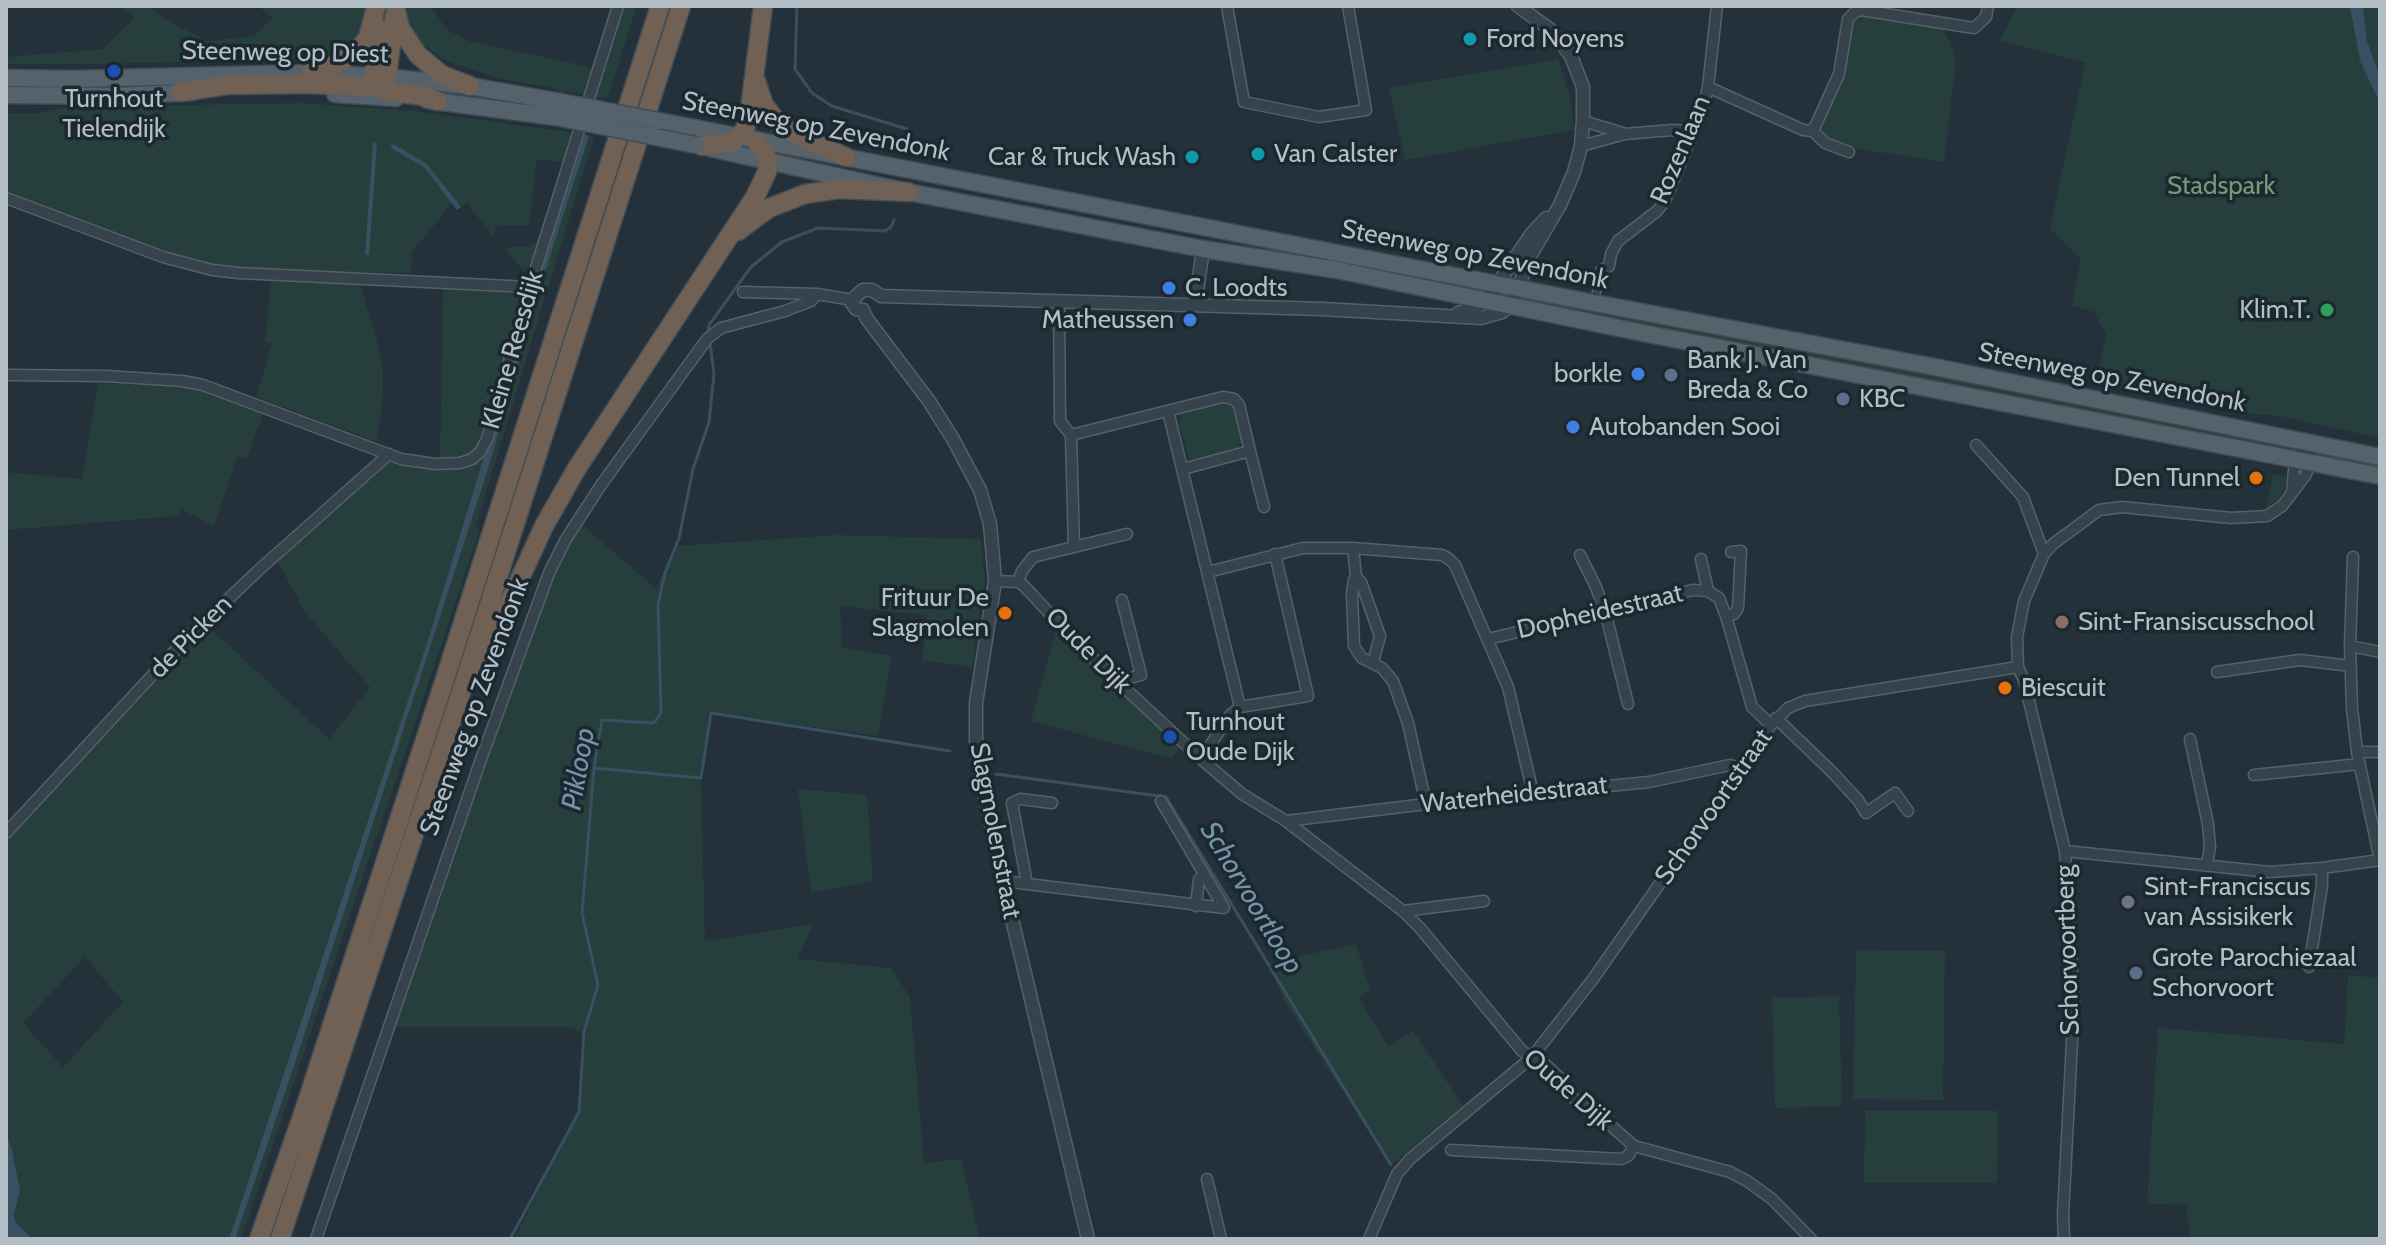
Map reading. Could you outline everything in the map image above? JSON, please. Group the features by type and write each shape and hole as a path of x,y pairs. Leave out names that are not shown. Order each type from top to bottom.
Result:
{"highway":[{"path":"376,6 380,80 384,91 438,101"},
{"path":"310,73 336,65 359,49 368,37 376,6"},
{"path":"380,80 395,6"},
{"path":"395,6 400,28 418,55 442,75 470,86"},
{"path":"639,72 649,6"},
{"path":"259,1239 439,697 660,6"},
{"path":"280,1239 462,689 681,6"},
{"path":"747,140 763,6"},
{"path":"755,78 764,105 778,123 798,136 846,157"},
{"path":"180,92 227,85 380,80"},
{"path":"462,689 481,665 544,526 577,468 727,241 767,172 768,160 763,150 747,140 699,141"},
{"path":"727,241 769,208 805,194 839,189 908,192"}],"main road":[{"name":"Steenweg op Diest","path":"6,78 310,73 470,86 559,110"},
{"name":"Steenweg op Diest","path":"6,95 305,92 559,110"},
{"name":"Steenweg op Zevendonk","path":"559,110 908,192 1203,249 1337,270 1663,337 2380,476"},
{"name":"Steenweg op Zevendonk","path":"747,140 1921,364 2380,457"}],"street":[{"name":"Kleine Reesdijk","path":"6,375 106,376 182,381 203,385 416,462 467,461 480,452 487,439 530,287 618,6"},
{"path":"1227,6 1244,102 1319,117 1366,110 1348,6"},
{"path":"1510,305 1526,263 1560,205 1574,172 1583,121 1583,87 1571,56 1551,30 1518,6"},
{"name":"Rozenlaan","path":"1601,271 1609,266 1618,241 1657,211 1665,201 1694,131 1708,87 1717,6"},
{"path":"1813,131 1839,74 1848,19 1855,12 1861,10 1974,28 1986,17 1988,6"},
{"path":"1708,87 1803,130 1813,131 1825,143 1849,152"},
{"path":"1583,121 1625,134"},
{"path":"1581,146 1625,134 1694,131"},
{"path":"6,198 163,257 212,270 530,287"},
{"path":"1487,300 1532,233 1560,205"},
{"path":"1195,305 1203,249"},
{"path":"1594,303 1601,271"},
{"path":"743,292 817,294 860,302"},
{"name":"Steenweg op Zevendonk","path":"316,1239 485,747 549,573 566,539 601,485 707,339 721,328 785,311 811,301 817,294"},
{"name":"Steenweg op Zevendonk","path":"860,302 881,296 1059,303 1064,300 1481,318 1502,312 1510,305"},
{"name":"Steenweg op Zevendonk","path":"1449,316 1477,307 1487,300"},
{"name":"Slagmolenstraat","path":"860,302 867,319 929,401 968,464 990,524 995,581 976,703 976,744 1003,881 1088,1239"},
{"path":"1059,303 1060,421 1071,435 1074,547"},
{"path":"1071,435 1223,397 1234,399 1239,405 1264,507"},
{"path":"1168,411 1240,707"},
{"path":"2292,494 2310,442"},
{"path":"1976,445 2023,497 2044,554"},
{"path":"1183,469 1250,451"},
{"name":"de Picken","path":"6,833 186,639 389,454"},
{"path":"2018,667 2019,619 2044,554 2089,516 2110,507 2244,519 2267,516 2278,510 2305,476 2303,461"},
{"path":"995,581 1018,582 1033,557 1127,534"},
{"path":"1208,572 1303,548 1353,548 1442,555 1449,559 1455,565 1508,687 1533,793"},
{"path":"1353,548 1356,577 1352,594 1354,646 1362,658 1373,662 1393,681 1408,723 1426,804"},
{"path":"1726,616 1734,614 1738,608 1741,551 1731,552"},
{"path":"1201,759 1230,715 1240,707 1308,696 1275,554"},
{"path":"1580,555 1605,611 1628,704"},
{"path":"2065,851 2270,872 2380,860 2357,752 2352,708 2350,646 2353,557"},
{"path":"1701,559 1710,591 1719,598 1726,616 1752,707 1832,772 1866,813 1895,793 1908,811"},
{"path":"1356,577 1361,582 1380,636 1373,662"},
{"name":"Oude Dijk","path":"1018,582 1085,651 1201,759 1242,794 1286,821 1403,911 1522,1051 1546,1065 1562,1080 1562,1087 1594,1117 1601,1117 1634,1146 1730,1172 1772,1199 1811,1239"},
{"name":"Dopheidestraat","path":"1488,639 1693,590 1710,591"},
{"path":"1118,681 1141,675 1122,600"},
{"path":"2350,646 2380,652"},
{"path":"2217,672 2300,660 2351,666"},
{"name":"Schorvoortstraat","path":"1369,1239 1397,1174 1410,1159 1532,1057 1593,979 1773,722 1788,708 1805,701 2018,667"},
{"name":"Schorvoortberg","path":"2018,667 2024,680 2065,851 2074,1003 2064,1239"},
{"path":"2190,739 2208,824 2210,847 2207,864"},
{"path":"2357,752 2380,752"},
{"path":"2254,775 2360,764"},
{"name":"Waterheidestraat","path":"1286,821 1649,782 1730,765 1741,768"},
{"path":"1027,884 1012,803 1020,799 1052,803"},
{"path":"1003,881 1224,908 1161,801"},
{"path":"2309,967 2322,868"},
{"path":"1196,906 1199,879"},
{"path":"1403,911 1484,901"},
{"path":"1451,1150 1621,1159 1628,1156 1634,1146"},
{"path":"1207,1179 1221,1239"}],"green space":[{"path":"122,6 150,6 164,19 208,41 254,36 272,18 258,6 366,6 360,33 344,50 326,58 6,64 6,57 103,49 134,18"},
{"path":"405,6 431,6 446,29 469,41 595,68 587,95 497,78 446,61 421,43 409,26"},
{"path":"621,6 637,6 607,99 595,97"},
{"name":"Stadspark","path":"2017,6 2380,6 2380,438 2096,382 2106,335 2094,312 2072,306 2081,259 2050,229 2085,63 2000,40"},
{"path":"1862,16 1943,29 1956,63 1944,162 1859,149 1823,136 1824,122 1847,64 1854,23"},
{"path":"1558,59 1570,96 1574,130 1405,160 1389,88"},
{"path":"301,103 415,111 576,133 566,163 537,159 529,225 496,226 494,238 467,203 461,207 455,200 412,252 411,273 312,271 196,263 6,192 6,113 41,113 67,107"},
{"path":"582,134 594,136 475,529 480,530 241,1239 32,1239 15,1221 20,1190 6,1131 6,842 208,626 329,739 370,687 305,612 277,560 389,462 444,470 474,464 487,453","holes":["85,957 123,1002 63,1067 23,1023"]},
{"path":"625,143 630,144 329,1074 323,1073"},
{"path":"544,225 530,271 525,272 506,250 510,247 528,247 537,241"},
{"path":"271,281 360,284 383,372 377,442 256,397 272,344 265,342"},
{"path":"443,289 506,290 519,297 520,304 480,449 468,457 440,461"},
{"path":"1553,304 1630,320 1646,318 2288,445 2289,448 2286,452 1553,309"},
{"path":"98,383 194,388 263,414 247,458 238,456 214,526 181,509 178,516 6,530 6,472 82,479"},
{"path":"1226,403 1235,407 1242,442 1236,450 1197,461 1189,459 1179,423 1182,414"},
{"path":"2273,474 2286,476 2287,482 2279,498 2266,508"},
{"path":"581,524 656,588 676,546 837,535 981,539 985,580 972,667 922,660 927,615 840,606 842,647 892,656 878,736 712,713 701,778 705,941 813,924 798,959 891,968 910,997 924,1163 961,1159 980,1239 514,1239 579,1112 584,1032 564,1027 393,1027 547,591 564,552"},
{"path":"1056,631 1180,747 1172,759 1031,721"},
{"path":"798,789 867,795 873,881 811,893"},
{"path":"1356,944 1370,989 1359,997 1388,1047 1413,1031 1463,1106 1391,1165 1286,1004 1267,963"},
{"path":"1856,950 1945,951 1943,1100 1853,1099"},
{"path":"2348,976 2380,977 2380,1239 2191,1239 2186,1205 2147,1204 2158,1028 2344,1044"},
{"path":"1839,996 1842,1106 1775,1108 1772,998"},
{"path":"1865,1111 1998,1111 1997,1183 1864,1183"}],"water":[{"path":"2350,6 2363,6 2367,41 2380,77 2380,103 2360,61"},
{"path":"582,134 589,136 487,472 294,1066 235,1239 229,1239 429,637"},
{"path":"373,143 377,143 369,255 365,255"},
{"path":"395,145 426,163 461,207 457,210 425,168 391,148"},
{"path":"6,1131 20,1190 15,1221 32,1239 6,1239"}],"waterway":[{"name":"Pikloop","path":"797,6 795,69 812,93 832,106 907,129 910,135 908,143"},
{"name":"Pikloop","path":"708,332 709,325 751,267 782,242 818,228 885,231 894,220"},
{"name":"Pikloop","path":"510,1239 579,1112 584,1032 598,985 582,913 594,768 602,720 654,723 661,713 658,604 665,573 679,538 693,469 709,422 714,374 710,342"},
{"name":"Schorvoortloop","path":"594,768 701,778 711,713 950,751"},
{"name":"Schorvoortloop","path":"996,774 1166,797 1391,1165"}],"place":[{"name":"Ford Noyens","path":"1470,39"},
{"name":"Turnhout Tielendijk","path":"114,71"},
{"name":"Van Calster","path":"1258,154"},
{"name":"Car & Truck Wash","path":"1192,157"},
{"name":"C. Loodts","path":"1169,288"},
{"name":"Klim.T.","path":"2327,310"},
{"name":"Matheussen","path":"1190,320"},
{"name":"borkle","path":"1638,374"},
{"name":"Bank J. Van Breda & Co","path":"1671,375"},
{"name":"KBC","path":"1843,399"},
{"name":"Autobanden Sooi","path":"1573,427"},
{"name":"Den Tunnel","path":"2256,478"},
{"name":"Frituur De Slagmolen","path":"1005,613"},
{"name":"Sint-Fransiscusschool","path":"2062,622"},
{"name":"Biescuit","path":"2005,688"},
{"name":"Turnhout Oude Dijk","path":"1170,737"},
{"name":"Sint-Franciscus van Assisikerk","path":"2128,902"},
{"name":"Grote Parochiezaal Schorvoort","path":"2136,973"}]}
